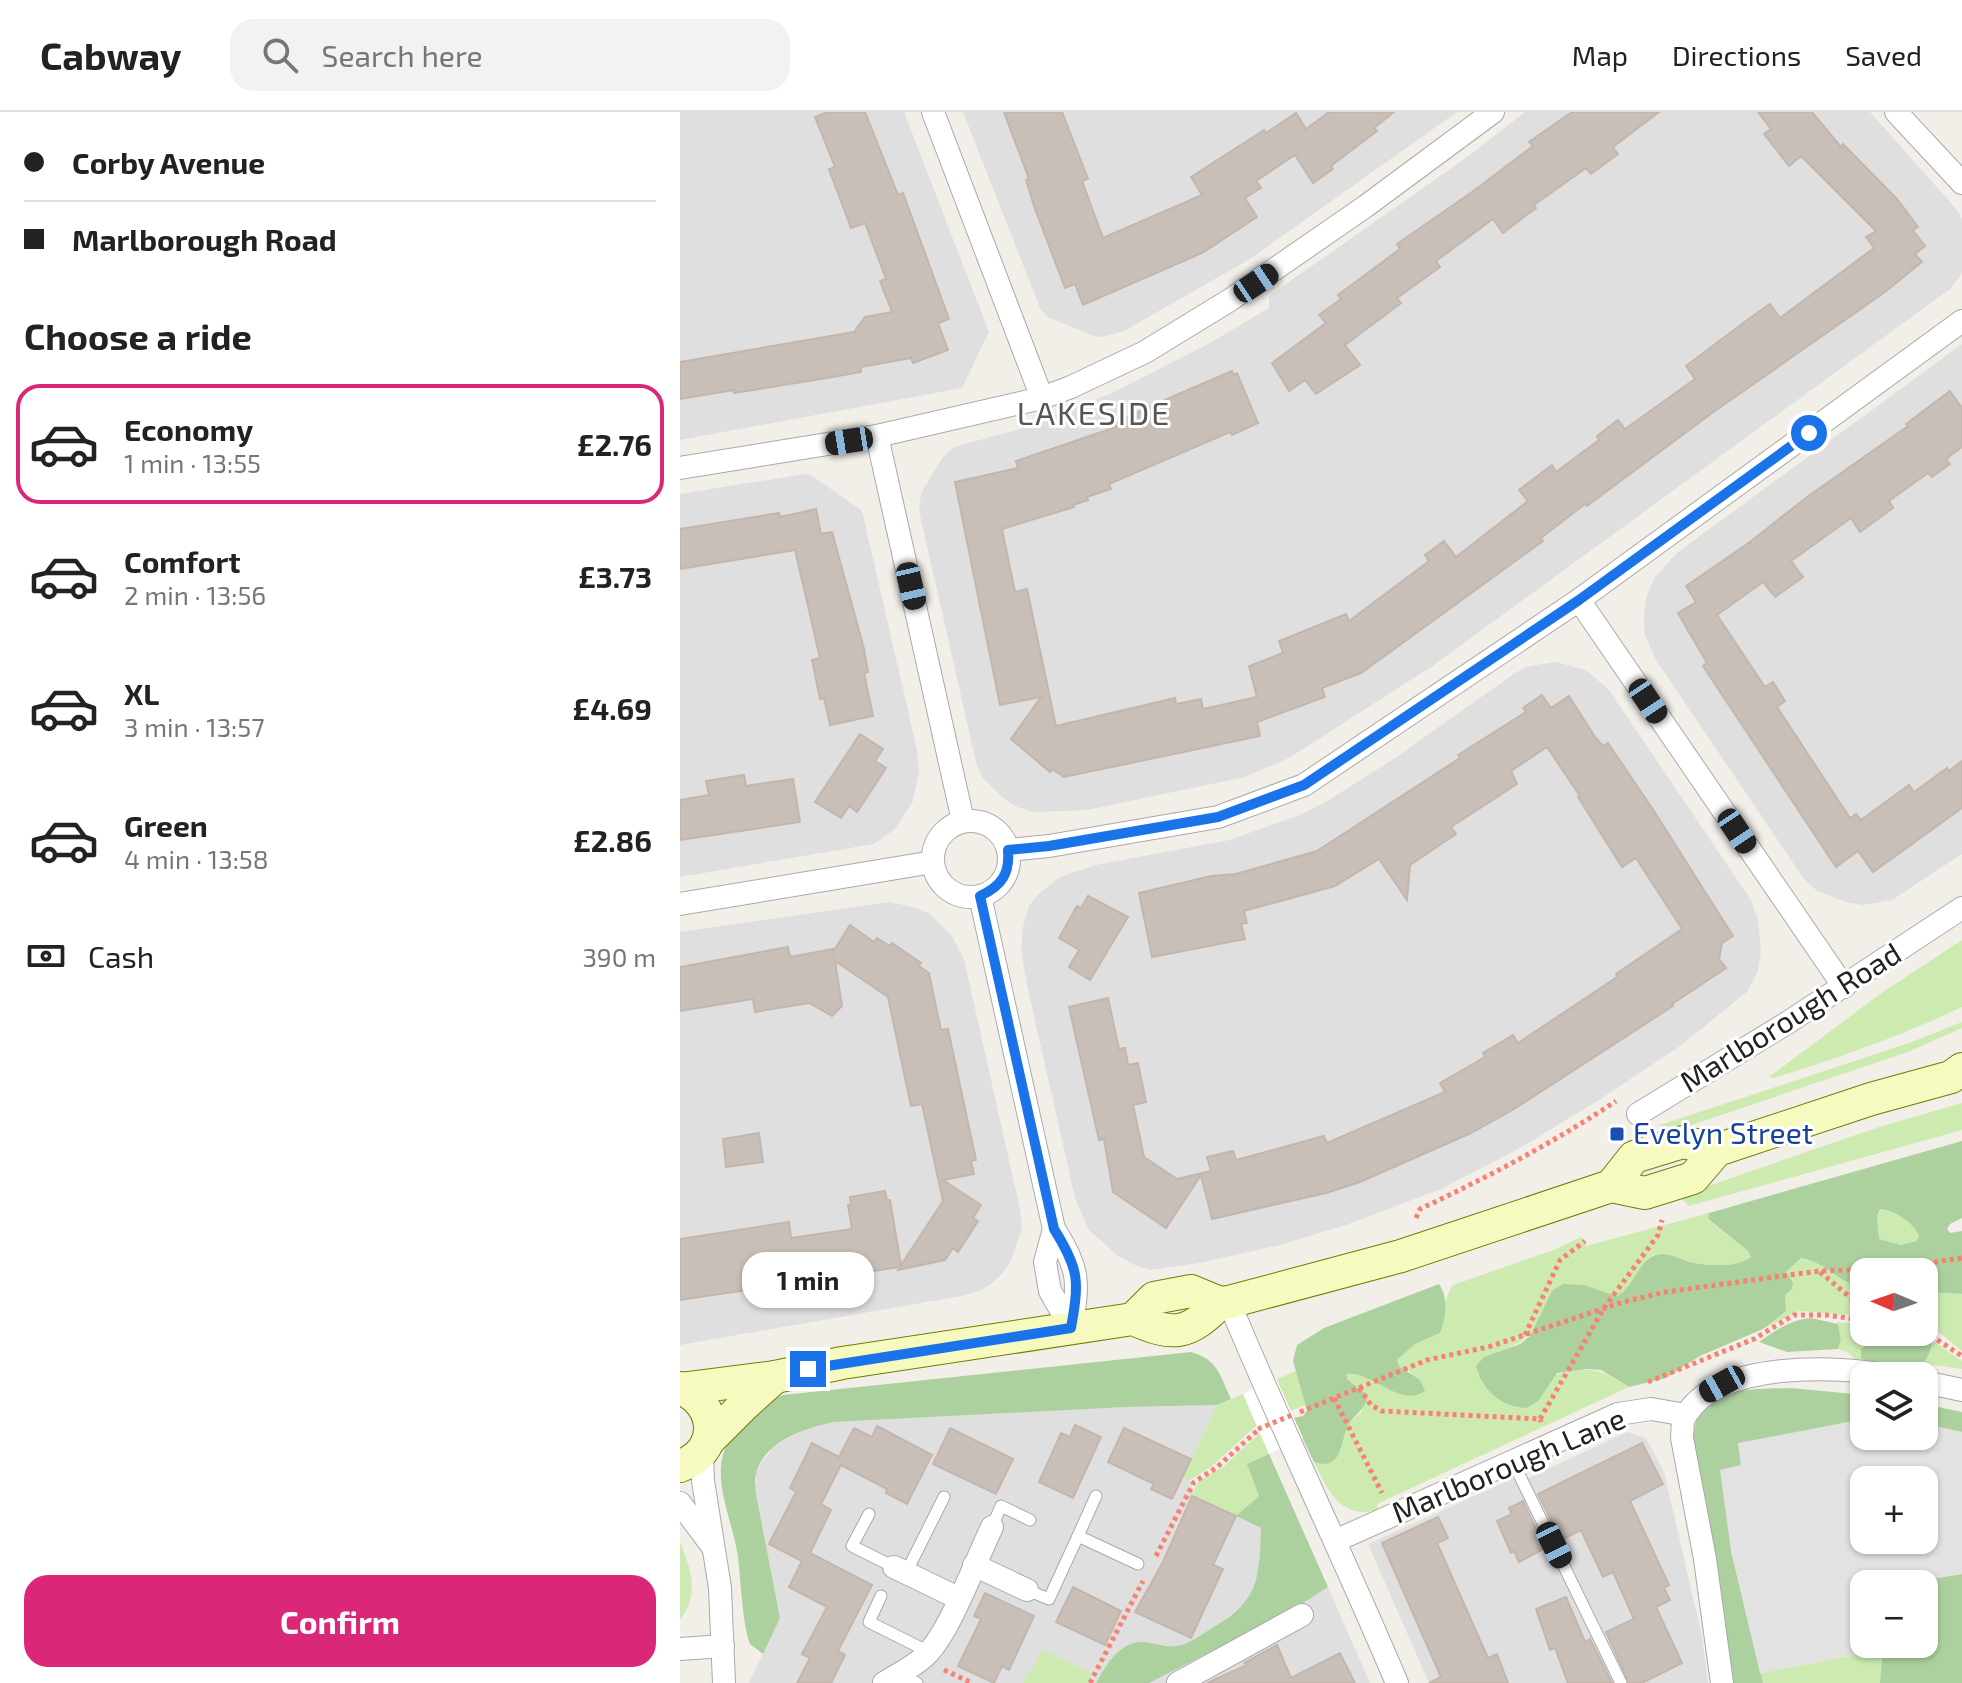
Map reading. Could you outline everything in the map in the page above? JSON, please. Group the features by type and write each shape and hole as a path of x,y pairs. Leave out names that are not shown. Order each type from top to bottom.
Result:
{"main road":[{"path":"680,1388 775,1377 842,1363 1133,1319 1161,1331 1198,1325 1224,1303 1401,1256 1611,1186 1645,1193 1693,1178 1717,1150 1871,1099 1958,1075"},
{"path":"697,1453 775,1377"},
{"path":"680,1388 703,1403 709,1415 697,1453"}],"street":[{"path":"933,112 1042,398"},
{"path":"680,468 877,436 1042,398 1145,352 1230,300 1366,206 1493,112"},
{"path":"1896,112 1962,183"},
{"path":"1008,850 1049,846 1218,817 1304,785 1579,600 1962,321"},
{"path":"877,436 963,821"},
{"path":"1579,600 1844,987"},
{"path":"963,821 975,821 996,830 1008,850 1007,873 1000,883 980,896 970,897 949,890 941,882 933,862 938,840 944,832 963,821"},
{"path":"680,904 933,862"},
{"path":"980,896 1054,1229 1071,1256 1078,1287 1071,1328"},
{"name":"Marlborough Road","path":"1638,1114 1844,987 1962,908"},
{"path":"1224,1303 1335,1541 1397,1683"},
{"path":"1722,1683 1705,1559 1682,1438 1683,1420 1691,1406 1722,1384 1786,1371 1850,1372"},
{"path":"1938,1385 1962,1390"},
{"name":"Marlborough Lane","path":"1335,1541 1618,1414 1651,1409 1686,1415"},
{"path":"697,1453 715,1551 724,1683"},
{"path":"680,1503 715,1551"},
{"path":"900,1680 929,1652 941,1634 992,1527"},
{"path":"974,1565 1027,1590"},
{"path":"900,1570 958,1598"},
{"path":"1178,1683 1302,1615"},
{"path":"680,1649 723,1646"}],"lane":[{"path":"1513,1462 1621,1683"},
{"path":"1027,1590 1049,1599 1096,1496"},
{"path":"869,1514 852,1546 900,1570 944,1497"},
{"path":"992,1527 1001,1506 1030,1520"},
{"path":"1078,1536 1138,1564"},
{"path":"881,1596 869,1622 929,1652"}],"path":[{"path":"1401,1256 1420,1209 1566,1135 1626,1095 1638,1114"},
{"path":"1540,1419 1604,1308 1658,1235 1662,1220"},
{"path":"1525,1335 1560,1260 1585,1241"},
{"path":"1090,1683 1194,1482 1216,1468 1258,1429 1427,1360 1488,1347 1604,1308 1665,1292 1819,1271 1887,1269 1962,1258"},
{"path":"1819,1271 1850,1297"},
{"path":"1938,1340 1962,1356"},
{"path":"1359,1388 1371,1405 1382,1411 1540,1419"},
{"path":"1334,1398 1393,1516"},
{"path":"1540,1419 1545,1430"}],"shaded area":[{"path":"680,112 904,112 989,332 962,388 680,440"},
{"path":"963,112 1457,112 1250,259 1124,331 1103,337 1093,336 1048,317 1040,308"},
{"path":"1525,112 1870,112 1958,211 1962,219 1962,273 1950,289 1431,667 1289,758 1245,777 1087,810 1034,812 1017,807 1002,797 983,778 977,766 919,511 921,493 943,457 954,447 1020,429 1112,393 1210,343 1269,308 1269,296 1470,155"},
{"path":"1962,344 1962,854 1892,900 1863,905 1845,902 1816,890 1804,879 1656,660 1645,635 1647,595 1655,577 1678,552"},
{"path":"811,475 861,510 863,515 917,750 919,772 913,801 895,829 874,844 680,877 680,494"},
{"path":"1556,662 1586,670 1609,690 1751,900 1758,920 1761,951 1758,971 1748,991 1680,1046 1602,1098 1522,1147 1441,1189 1346,1225 1280,1245 1199,1263 1151,1270 1118,1256 1089,1230 1075,1198 1027,985 1021,950 1023,927 1029,906 1037,895 1060,877 1096,865 1229,840 1300,815 1398,756 1515,673 1529,666"},
{"path":"890,902 930,914 952,936 964,959 1020,1209 1022,1228 1011,1261 992,1283 980,1291 961,1296 680,1345 680,932"},
{"path":"1217,1405 1183,1477 1190,1480 1195,1497 1261,1528 1260,1571 1255,1587 1246,1602 1217,1626 1294,1609 1328,1587 1370,1683 749,1683 780,1618 756,1494 756,1473 775,1446 793,1435 808,1427 834,1422"},
{"path":"1850,1422 1850,1450 1938,1450 1938,1427 1962,1432 1962,1574 1938,1578 1938,1570 1850,1570 1850,1656 1760,1673 1731,1551 1720,1470 1741,1465 1738,1443"},
{"path":"1627,1432 1646,1438 1664,1472 1702,1636 1708,1683 1429,1683 1368,1544 1525,1473 1528,1478"}],"green space":[{"path":"1962,940 1962,1007 1869,1046 1774,1078 1769,1077 1880,994"},
{"path":"1962,1022 1962,1028 1908,1052 1662,1135 1660,1125 1909,1043"},
{"path":"1962,1103 1962,1130 1689,1206 1679,1196 1879,1127"},
{"path":"1962,1141 1962,1218 1947,1229 1950,1233 1962,1231 1962,1294 1938,1293 1938,1258 1850,1258 1850,1284 1817,1263 1801,1258 1786,1272 1793,1283 1792,1289 1785,1295 1786,1311 1763,1329 1700,1356 1666,1378 1629,1387 1601,1370 1557,1373 1539,1400 1527,1408 1509,1405 1488,1390 1476,1366 1484,1357 1520,1344 1530,1336 1552,1291 1563,1284 1584,1285 1617,1296 1653,1256 1672,1255 1690,1262 1713,1265 1738,1263 1751,1257 1748,1251 1708,1219 1709,1213","holes":["1880,1209 1897,1215 1917,1232 1919,1237 1916,1241 1901,1245 1879,1239 1877,1215"]},
{"path":"1880,1209 1909,1222 1919,1237 1916,1241 1901,1245 1879,1239 1877,1215"},
{"path":"1709,1213 1708,1220 1748,1251 1751,1257 1738,1263 1713,1265 1690,1262 1668,1254 1654,1255 1617,1296 1596,1289 1546,1304 1529,1335 1498,1352 1552,1378 1561,1373 1589,1370 1629,1387 1377,1504 1378,1510 1354,1511 1345,1507 1330,1492 1314,1462 1330,1463 1335,1459 1348,1426 1362,1412 1364,1391 1347,1379 1346,1374 1371,1378 1409,1396 1411,1372 1399,1366 1397,1360 1415,1344 1440,1333 1453,1285 1556,1249 1581,1237 1586,1246"},
{"path":"1801,1258 1817,1263 1850,1284 1850,1315 1799,1311 1763,1329 1786,1311 1785,1295 1789,1290 1789,1278 1786,1272"},
{"path":"1439,1284 1446,1308 1440,1333 1415,1344 1397,1360 1399,1366 1420,1380 1425,1391 1406,1396 1366,1378 1347,1374 1347,1379 1368,1395 1367,1400 1348,1426 1335,1459 1323,1464 1314,1462 1293,1418 1303,1416 1307,1411 1293,1361 1297,1345 1324,1328"},
{"path":"1938,1293 1962,1294 1962,1351 1940,1333"},
{"path":"1811,1318 1838,1324 1841,1340 1838,1349 1787,1352 1759,1342 1790,1323"},
{"path":"1837,1322 1850,1323 1850,1346 1867,1346 1868,1362 1856,1361 1848,1352 1838,1349 1841,1340"},
{"path":"1938,1344 1962,1361 1962,1369 1938,1366 1938,1362 1903,1362 1926,1346"},
{"path":"1865,1346 1931,1346 1924,1362 1872,1362 1861,1358 1861,1349"},
{"path":"1191,1352 1213,1364 1231,1399 1217,1405 834,1422 787,1438 767,1453 760,1463 755,1481 780,1618 763,1654 750,1644 721,1468 724,1451 733,1434 764,1404 783,1395"},
{"path":"1296,1371 1305,1405 1257,1425 1211,1467 1190,1480 1183,1477 1217,1405"},
{"path":"1791,1388 1850,1394 1850,1422 1738,1444 1742,1465 1731,1551 1763,1683 1733,1683 1693,1440 1699,1415 1707,1406 1729,1394 1754,1389"},
{"path":"1938,1407 1962,1412 1962,1432 1938,1427"},
{"path":"1260,1433 1303,1438 1248,1464 1259,1496 1236,1516 1194,1497 1193,1492 1199,1481 1223,1467"},
{"path":"1269,1454 1328,1587 1294,1609 1149,1683 1096,1683 1113,1657 1125,1647 1139,1642 1171,1646 1185,1644 1226,1620 1247,1599 1257,1576 1261,1528 1236,1516 1259,1496 1247,1464"},
{"path":"680,1542 690,1572 692,1591 680,1620"},
{"path":"1962,1574 1962,1683 1880,1683 1882,1658 1938,1658 1938,1578"},
{"path":"1043,1650 1092,1673 1087,1683 1023,1683"},
{"path":"1850,1656 1882,1658 1880,1683 1763,1683 1760,1673"}],"pier":[{"path":"1276,1378 1303,1438 1269,1454 1243,1394"}],"building":[{"path":"828,112 865,112 898,195 903,193 949,319 938,323 948,350 913,363 911,358 861,367 861,372 680,399 680,362 854,332 865,317 892,312 880,281 886,279 865,223 851,228 829,169 835,167 815,117"},
{"path":"1004,112 1062,112 1088,179 1082,181 1103,238 1202,195 1191,177 1296,113 1306,129 1329,112 1394,112 1374,128 1377,131 1313,183 1295,155 1256,181 1261,188 1245,198 1257,217 1202,253 1083,305 1075,284 1065,288 1034,206 1026,180 1029,179"},
{"path":"1572,112 1659,112 1613,147 1618,154 1591,174 1586,168 1534,205 1536,208 1503,233 1493,219 1436,261 1440,267 1397,298 1401,303 1345,345 1360,365 1316,394 1305,380 1289,391 1272,363 1326,323 1319,315 1341,299 1338,295 1400,249 1397,244 1533,146 1529,142"},
{"path":"1758,112 1812,112 1841,147 1843,144 1897,199 1918,227 1913,230 1925,246 1915,254 1922,262 1885,292 1712,413 1587,506 1585,504 1541,538 1543,541 1361,673 1322,688 1325,697 1257,722 1260,736 1064,777 1052,769 1050,772 1011,739 1041,697 1000,705 955,482 1018,468 1016,461 1116,427 1114,423 1174,396 1232,371 1233,375 1237,373 1258,423 1109,484 1111,489 1087,497 1088,500 1074,507 1002,529 1015,592 1027,589 1056,726 1175,698 1176,704 1201,699 1203,709 1257,697 1249,666 1283,653 1279,641 1346,614 1349,621 1429,561 1425,555 1444,541 1456,557 1528,501 1519,490 1552,465 1556,472 1599,440 1597,436 1618,420 1625,429 1695,379 1686,366 1750,318 1770,304 1780,318 1874,248 1866,237 1876,231 1801,156 1789,166 1764,134 1771,129"},
{"path":"1950,391 1962,408 1962,447 1946,459 1950,464 1932,477 1928,473 1889,501 1893,508 1860,532 1851,518 1791,561 1803,577 1775,597 1763,582 1717,615 1765,687 1773,682 1785,701 1777,707 1850,818 1856,814 1861,820 1909,785 1914,792 1962,761 1962,808 1873,872 1858,851 1836,867 1703,666 1707,663 1678,613 1696,602 1686,586 1908,426 1906,424"},
{"path":"816,509 821,534 832,532 864,649 868,672 864,673 873,716 830,725 824,698 820,699 812,660 820,658 795,550 680,569 680,529 779,513 780,517"},
{"path":"1542,695 1551,708 1569,696 1595,737 1603,746 1608,743 1654,811 1733,936 1722,943 1719,959 1726,968 1514,1109 1471,1133 1360,1182 1326,1193 1212,1219 1201,1175 1166,1228 1113,1192 1104,1139 1099,1140 1069,1007 1108,998 1119,1049 1125,1048 1128,1065 1138,1063 1146,1102 1133,1105 1144,1157 1177,1179 1211,1171 1207,1157 1233,1151 1236,1160 1324,1136 1327,1143 1445,1092 1440,1083 1485,1057 1483,1053 1513,1035 1518,1043 1682,929 1636,858 1622,867 1547,747 1511,771 1517,784 1451,827 1456,834 1410,865 1407,900 1379,859 1335,886 1244,911 1247,923 1241,924 1245,939 1152,957 1139,893 1211,876 1236,874 1317,851 1460,758 1458,755 1526,712 1523,708"},
{"path":"860,734 883,749 875,761 886,768 857,812 849,806 841,818 815,802"},
{"path":"744,775 746,786 793,779 800,822 680,840 680,800 709,795 706,781"},
{"path":"1088,896 1128,917 1090,980 1069,967 1079,950 1059,938 1077,906 1081,908"},
{"path":"850,925 874,942 877,938 890,946 892,943 921,963 919,966 929,973 941,1030 948,1029 976,1160 971,1161 974,1174 943,1180 981,1205 973,1218 978,1221 958,1252 953,1248 945,1260 898,1270 900,1267 680,1300 680,1239 789,1222 791,1238 852,1229 848,1205 851,1204 850,1197 885,1191 887,1200 890,1200 901,1265 943,1201 922,1104 911,1106 888,997 835,961 842,1006 832,1016 809,1003 755,1012 753,999 680,1011 680,967 788,947 790,957 833,949 833,952"},
{"path":"759,1133 763,1162 726,1167 723,1139"},
{"path":"1075,1425 1101,1437 1073,1498 1039,1482 1061,1433 1070,1437"},
{"path":"877,1426 932,1455 907,1504 886,1493 887,1489 841,1465 821,1504 831,1510 810,1553 872,1585 838,1651 845,1655 831,1683 797,1683 810,1658 802,1654 827,1607 789,1587 802,1561 769,1544 796,1492 790,1488 812,1443 839,1457 854,1428 872,1437"},
{"path":"950,1428 1013,1459 996,1494 933,1464"},
{"path":"1124,1428 1191,1459 1172,1499 1151,1489 1154,1484 1108,1462"},
{"path":"1642,1443 1663,1484 1630,1501 1669,1585 1664,1588 1670,1600 1656,1607 1682,1663 1642,1683 1629,1683 1606,1632 1634,1619 1613,1572 1603,1577 1581,1530 1561,1540 1538,1494"},
{"path":"1192,1496 1236,1516 1213,1565 1223,1569 1191,1638 1135,1612 1163,1562"},
{"path":"1523,1501 1545,1548 1519,1562 1514,1551 1511,1553 1497,1521 1512,1514 1509,1508"},
{"path":"1438,1517 1448,1538 1437,1543 1488,1658 1497,1654 1508,1683 1429,1683 1441,1677 1382,1543"},
{"path":"1073,1587 1121,1611 1105,1645 1056,1622"},
{"path":"985,1593 1034,1616 1009,1670 1002,1666 994,1683 958,1666 981,1619 974,1616"},
{"path":"1566,1597 1585,1642 1590,1639 1612,1683 1568,1683 1555,1648 1550,1650 1536,1609"},
{"path":"1277,1645 1291,1678 1340,1653 1355,1683 1207,1683 1247,1665 1244,1663"}],"place":[{"name":"Evelyn Street","path":"1617,1134"}],"district":[{"name":"LAKESIDE","path":"1094,414"}],"route":[{"path":"808,1369 1071,1328 1078,1287 1075,1272 1071,1256 1054,1229 980,896 991,891 1007,873 1008,850 1170,827 1218,817 1304,785 1579,600 1809,433"}]}
